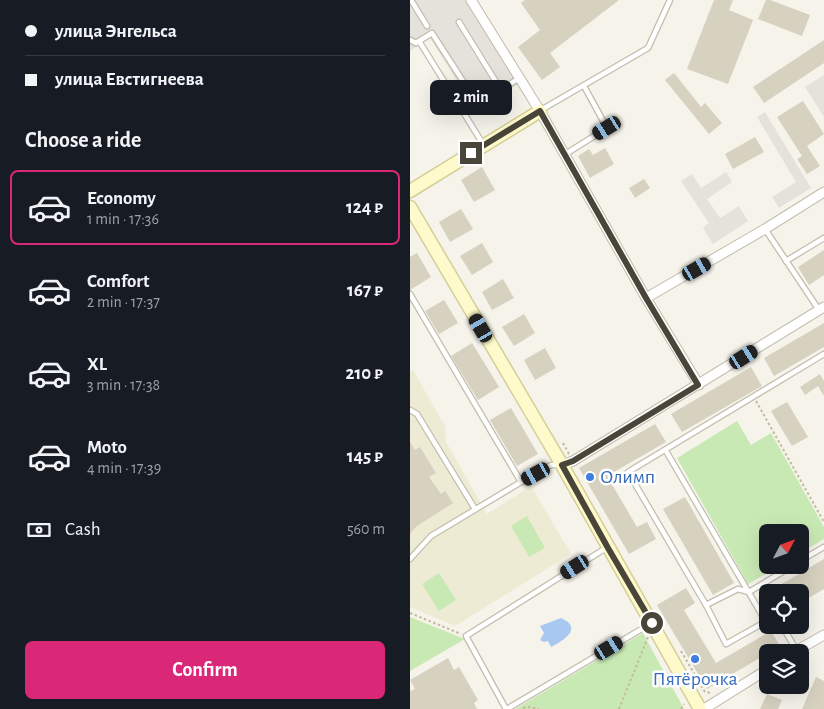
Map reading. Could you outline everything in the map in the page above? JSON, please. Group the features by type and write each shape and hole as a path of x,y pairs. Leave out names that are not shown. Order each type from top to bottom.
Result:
{"main road":[{"path":"410,191 540,111"},
{"path":"410,208 562,465 700,709"}],"street":[{"path":"471,0 520,77 698,385"},
{"path":"646,298 765,229 824,192"},
{"path":"562,465 573,461 821,309"},
{"path":"809,644 824,635"},
{"path":"704,709 759,675"}],"lane":[{"path":"411,0 427,26"},
{"path":"540,111 648,48 670,0"},
{"path":"459,22 501,90 520,77"},
{"path":"410,40 416,43 432,33 477,103"},
{"path":"419,41 484,146"},
{"path":"564,155 607,128 584,86"},
{"path":"765,229 821,309"},
{"path":"786,261 824,238"},
{"path":"410,294 521,482"},
{"path":"759,626 726,644 706,605 628,472 824,354"},
{"path":"410,410 416,414 475,509"},
{"path":"666,450 759,610"},
{"path":"410,558 431,536 475,509 551,465 562,465"},
{"path":"809,556 824,547"},
{"path":"608,548 466,636 507,709 652,623"},
{"path":"706,605 738,589 749,592 779,574"}],"path":[{"path":"754,397 824,522"},
{"path":"410,613 466,636"},
{"path":"619,709 652,623"},
{"path":"681,709 684,704"},
{"path":"517,708 529,707 539,709"}],"shaded area":[{"path":"410,0 465,0 519,84 475,110 430,38 410,51"},
{"path":"824,75 824,117 805,87"},
{"path":"765,112 811,188 779,208 772,197 796,182 757,117"},
{"path":"726,172 732,182 707,199 720,218 739,206 748,221 713,244 703,228 709,223 681,181 692,174 701,188"},
{"path":"413,370 445,426 446,442 487,514 531,486 571,554 455,626 410,607 410,372"}],"green space":[{"path":"737,421 751,445 771,433 824,527 824,539 809,548 809,524 759,524 759,574 765,574 748,584 677,458"},
{"path":"527,516 545,548 529,557 511,526"},
{"path":"439,573 456,600 439,611 422,584"},
{"path":"410,617 465,639 410,671"},
{"path":"643,633 684,709 516,709 517,708"}],"water":[{"path":"561,618 568,622 571,630 566,638 551,647 548,641 540,640 544,633 540,626"}],"building":[{"path":"525,0 619,0 550,53 560,67 542,80 518,47 540,30 521,3"},
{"path":"714,0 733,0 729,10 753,20 728,84 687,69"},
{"path":"766,0 810,15 802,36 758,19"},
{"path":"824,40 824,63 764,103 753,87"},
{"path":"674,73 701,107 705,103 722,123 709,134 665,80"},
{"path":"803,101 824,134 807,146 820,166 807,174 797,159 802,156 777,117"},
{"path":"755,137 764,152 733,169 725,154"},
{"path":"605,148 614,164 590,178 578,156 589,149 593,155"},
{"path":"482,167 495,190 474,202 461,180"},
{"path":"644,179 650,188 635,198 629,188"},
{"path":"461,209 473,229 450,242 439,222"},
{"path":"482,243 493,262 472,275 460,256"},
{"path":"824,250 824,275 809,285 798,267"},
{"path":"417,253 431,277 410,290 410,257"},
{"path":"503,279 514,298 492,310 482,292"},
{"path":"444,300 458,323 439,334 425,311"},
{"path":"524,314 535,333 514,346 502,327"},
{"path":"824,323 824,347 774,376 764,358"},
{"path":"472,343 499,387 478,400 451,356"},
{"path":"545,348 556,368 535,380 524,360"},
{"path":"751,367 762,386 682,432 671,414"},
{"path":"820,374 824,381 824,396 818,386 805,395 800,387"},
{"path":"787,402 808,437 792,446 771,411"},
{"path":"511,408 538,454 517,466 490,420"},
{"path":"655,424 666,442 607,476 637,527 647,522 656,539 629,554 579,468"},
{"path":"410,442 415,450 420,447 436,473 429,477 441,494 445,491 453,503 417,526 410,534"},
{"path":"685,497 734,583 713,595 663,509"},
{"path":"824,559 824,589 809,598 809,584 782,584 799,574 809,574 809,568"},
{"path":"686,588 695,603 684,610 716,663 766,634 773,634 779,644 759,644 759,658 707,689 657,605"},
{"path":"448,658 454,670 459,667 478,700 474,703 477,709 410,709 410,691 415,689 410,680"},
{"path":"816,677 824,681 824,709 802,709"},
{"path":"767,694 782,700 778,709 760,709"}],"place":[{"name":"Олимп","path":"590,477"},
{"name":"Пятёрочка","path":"695,659"}],"route":[{"path":"471,153 540,111 646,298 698,385 573,461 562,465 652,623"}]}
